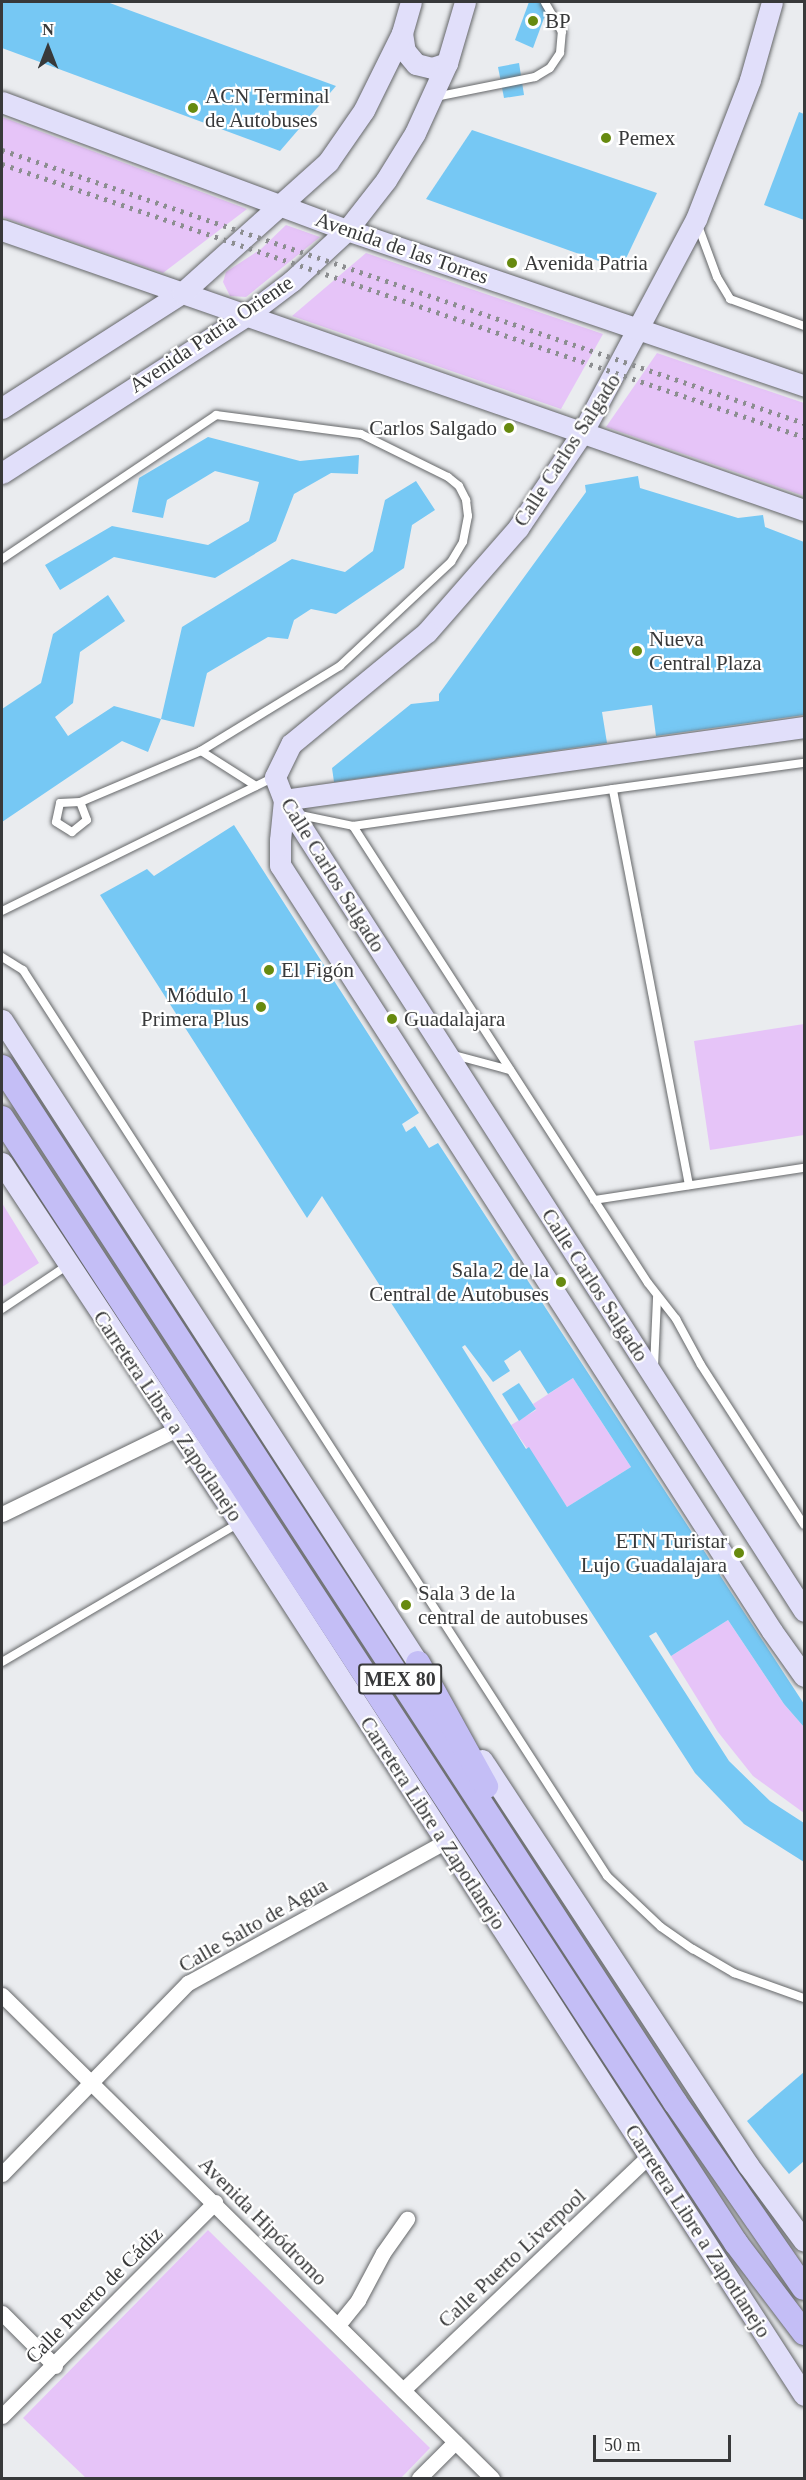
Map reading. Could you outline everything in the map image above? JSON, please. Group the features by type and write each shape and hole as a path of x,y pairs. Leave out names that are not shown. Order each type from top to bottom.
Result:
{"main road":[{"name":"MEX 80","path":"2,1067 675,2102 804,2288"},
{"name":"Carretera Libre a Zapotlanejo","path":"2,1118 736,2242 804,2334"},
{"path":"418,1663 547,1905"}],"street":[{"path":"2,408 182,293 283,206 328,162 364,110 402,33 411,2"},
{"name":"Avenida Patria Oriente","path":"2,473 246,316 292,281 347,230 386,180 431,98 447,63 465,2"},
{"name":"Calle Carlos Salgado","path":"772,2 750,80 696,219 640,331 582,433 518,528 427,632 291,744 265,782 287,805 804,1611"},
{"path":"402,33 405,51 416,64 432,68 447,63"},
{"name":"Avenida de las Torres","path":"2,102 347,230 804,386"},
{"path":"2,230 804,510"},
{"path":"804,727 287,805 280,865 759,1611 804,1676"},
{"path":"2,1020 418,1663 748,2165 804,2241"},
{"name":"Carretera Libre a Zapotlanejo","path":"2,1163 240,1522 804,2395"},
{"path":"2,1515 177,1430"},
{"name":"Calle Salto de Agua","path":"2,2174 188,1983 445,1842"},
{"name":"Avenida Hipódromo","path":"2,1995 215,2202 492,2478"},
{"name":"Calle Puerto Liverpool","path":"403,2390 650,2156"},
{"name":"Calle Puerto de Cádiz","path":"3,2412 55,2366 215,2202"},
{"path":"338,2325 358,2300 383,2253 407,2219"},
{"path":"2,2313 55,2366"},
{"path":"419,2478 455,2442"}],"lane":[{"path":"431,98 535,77 550,68 560,53 562,32 545,2"},
{"path":"696,219 717,277 730,299 804,326"},
{"path":"2,559 216,415 361,434 459,486 468,516 462,542 451,562 340,666 201,751 80,802 60,803 56,822 72,832 87,820 80,802"},
{"path":"201,751 265,782"},
{"path":"287,805 309,818 353,826 804,763"},
{"path":"2,910 265,782"},
{"path":"613,789 689,1185"},
{"path":"353,826 657,1297 676,1319 702,1365 804,1525"},
{"path":"2,957 23,970 607,1876 661,1927 693,1949 734,1972 804,1998"},
{"path":"446,1053 510,1070"},
{"path":"594,1200 804,1168"},
{"path":"2,1309 68,1265"},
{"path":"654,1376 657,1297"},
{"path":"2,1662 240,1522"}],"shaded area":[{"path":"2,117 247,209 163,273 2,217"},
{"path":"286,225 320,237 246,297 230,296 223,282 226,272 261,249"},
{"path":"366,253 603,334 561,409 292,316"},
{"path":"657,353 804,403 804,496 606,427"},
{"path":"804,1024 804,1135 710,1150 694,1041"},
{"path":"2,1203 39,1263 2,1287"},
{"path":"573,1378 631,1467 567,1507 511,1425 536,1410 533,1404"},
{"path":"728,1620 784,1704 804,1727 804,1813 753,1776 718,1732 671,1656"},
{"path":"208,2230 430,2448 401,2478 86,2478 23,2418"}],"building":[{"path":"2,2 107,2 336,86 280,151 2,48"},
{"name":"BP","path":"529,2 550,2 533,48 515,40"},
{"name":"BP","path":"519,63 524,95 504,98 498,67"},
{"path":"799,112 804,114 804,220 764,205"},
{"path":"472,130 657,193 621,269 426,199"},
{"path":"208,437 300,461 359,455 358,474 331,473 294,494 276,541 215,578 114,557 60,590 45,565 112,526 208,545 249,521 259,482 215,471 167,500 163,518 132,512 139,478"},
{"name":"Nueva Central Plaza","path":"638,476 640,488 738,518 763,515 765,527 804,542 804,715 656,736 652,705 602,712 607,743 334,782 332,768 411,704 439,701 439,694 586,492 585,485"},
{"path":"416,481 435,510 412,525 404,568 336,614 311,609 294,620 288,639 268,637 207,673 194,727 161,719 182,627 292,559 345,572 373,551 385,500"},
{"path":"108,595 125,621 80,652 73,703 55,717 68,736 114,706 161,719 148,752 122,741 2,822 2,709 41,683 53,634"},
{"path":"234,825 419,1113 402,1124 406,1132 415,1126 429,1148 438,1143 804,1704 804,1727 784,1704 728,1620 671,1656 656,1632 649,1636 729,1761 770,1801 804,1823 804,1862 744,1824 695,1773 322,1196 307,1218 100,895 147,869 154,876","holes":["465,1345 493,1382 510,1371 504,1361 520,1350 548,1394 573,1378 631,1467 567,1507 529,1447 526,1449 462,1347"]},
{"path":"519,1383 536,1409 519,1421 502,1394"},
{"path":"804,2072 804,2161 789,2174 747,2121"}],"railway":[{"path":"2,150 804,423"},
{"path":"2,164 804,437"}],"place":[{"name":"BP","path":"533,21"},
{"name":"ACN Terminal de Autobuses","path":"193,108"},
{"name":"Pemex","path":"606,138"},
{"name":"Avenida Patria","path":"512,263"},
{"name":"Carlos Salgado","path":"509,428"},
{"name":"Nueva Central Plaza","path":"637,651"},
{"name":"El Figón","path":"269,970"},
{"name":"Módulo 1 Primera Plus","path":"261,1007"},
{"name":"Guadalajara","path":"392,1019"},
{"name":"Sala 2 de la Central de Autobuses","path":"561,1282"},
{"name":"ETN Turistar Lujo Guadalajara","path":"739,1553"},
{"name":"Sala 3 de la central de autobuses","path":"406,1605"}]}
